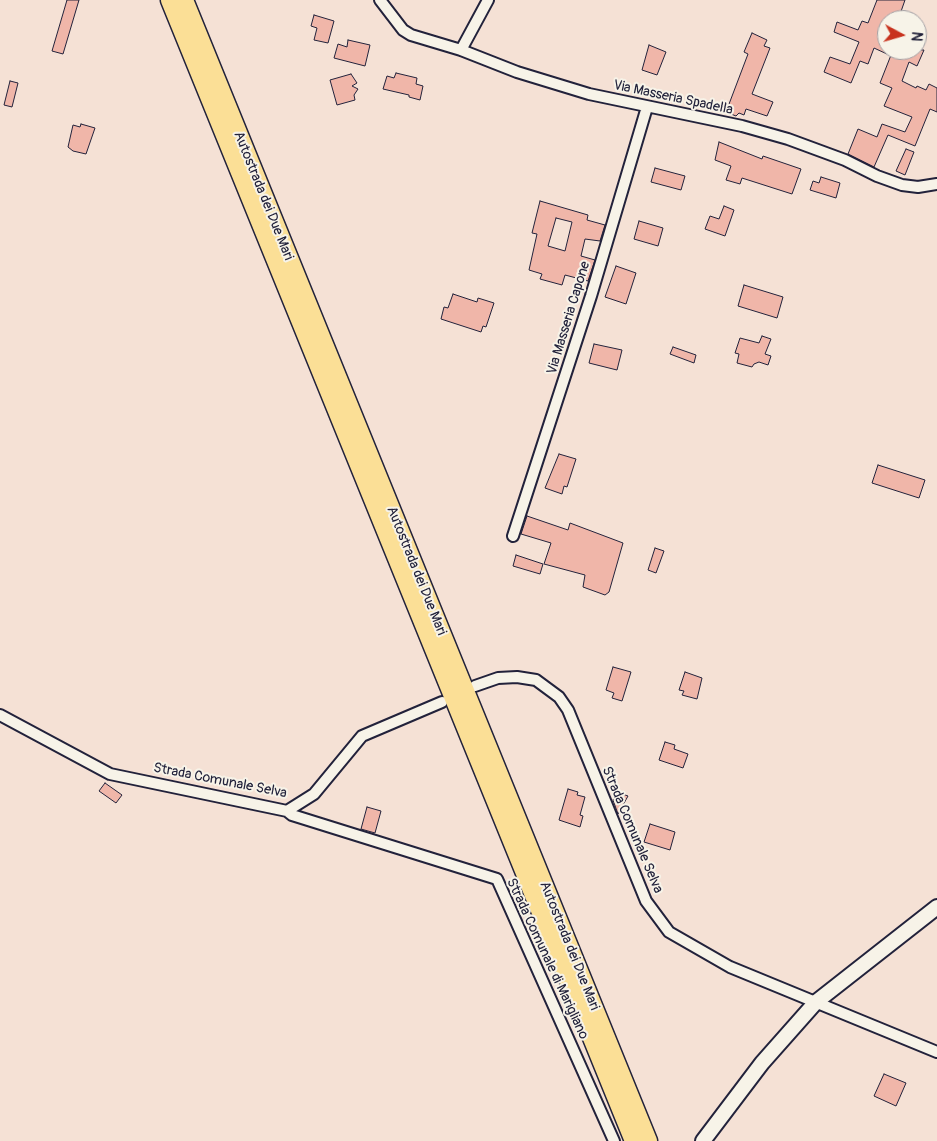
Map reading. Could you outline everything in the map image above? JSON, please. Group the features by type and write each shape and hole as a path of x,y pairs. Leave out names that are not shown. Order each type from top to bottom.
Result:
{"highway":[{"name":"Autostrada dei Due Mari","path":"170,0 634,1141"},
{"name":"Autostrada dei Due Mari","path":"184,0 648,1141"}],"street":[{"name":"Via Masseria Spadella","path":"380,0 403,30 411,35 461,50 535,78 588,94 742,126 788,139 845,160 877,176 902,185 918,187 937,184"},
{"path":"461,50 488,0"},
{"name":"Via Masseria Capone","path":"513,536 579,334 647,107"},
{"name":"Strada Comunale Selva","path":"475,686 498,678 517,677 536,680 559,697 568,710 646,901 656,917 669,932 730,967 937,1052"},
{"name":"Strada Comunale Selva","path":"0,715 110,774 287,811 314,794 362,736 442,702"},
{"name":"Strada Comunale di Marigliano","path":"287,811 292,816 497,879 614,1141"},
{"path":"703,1141 762,1063 816,1002 937,907"}],"building":[{"path":"67,0 79,0 63,54 52,51"},
{"path":"877,0 905,0 902,10 877,10 877,49 874,48 868,64 860,61 851,83 824,72 830,57 850,64 859,42 834,32 837,22 858,30 862,21 868,23"},
{"path":"314,15 334,21 328,43 314,40 317,28 311,26"},
{"path":"752,33 767,40 764,46 770,48 752,94 773,102 767,116 746,109 744,115 739,113 736,116 726,112 748,54 744,52"},
{"path":"348,40 370,45 365,66 334,58 338,44 347,47"},
{"path":"649,45 666,52 657,75 642,70"},
{"path":"889,60 920,60 917,66 909,62 902,81 916,88 917,86 926,90 929,84 937,88 937,112 930,109 915,146 888,135 874,167 848,154 858,129 877,137 882,124 905,132 912,117 884,106 892,88 880,83"},
{"path":"396,73 417,78 416,84 423,86 420,100 409,97 409,95 383,89 387,76 394,78"},
{"path":"351,74 357,83 352,86 358,89 354,95 355,100 337,105 330,80"},
{"path":"10,81 18,83 12,107 4,105"},
{"path":"81,124 95,128 86,154 73,151 68,147 73,125 80,127"},
{"path":"719,142 762,159 763,156 801,169 792,194 742,178 740,184 726,180 731,166 715,160"},
{"path":"906,149 914,152 905,175 896,171"},
{"path":"655,168 685,176 681,190 651,182"},
{"path":"821,177 840,183 836,198 810,190 813,181 819,183"},
{"path":"540,201 588,215 587,220 605,225 600,241 585,239 581,256 595,260 588,281 565,275 562,285 540,279 542,274 529,270 537,234 532,233","holes":["556,218 572,222 565,251 548,246"]},
{"path":"724,206 734,210 725,236 705,229 710,216 719,219"},
{"path":"639,221 663,228 658,246 634,239"},
{"path":"616,266 636,273 626,304 605,297"},
{"path":"744,285 783,297 777,318 738,306"},
{"path":"453,294 477,302 478,298 494,303 486,327 483,326 481,332 441,319 444,307 448,308"},
{"path":"762,336 771,339 765,354 771,356 768,365 759,362 752,367 737,363 739,354 735,353 740,338 759,343"},
{"path":"594,344 622,350 617,370 589,363"},
{"path":"673,347 696,355 694,363 670,354"},
{"path":"559,454 576,459 567,487 564,486 562,494 545,488"},
{"path":"878,465 925,480 919,498 872,483"},
{"path":"527,516 568,530 570,523 623,543 609,592 605,595 583,587 585,575 544,564 551,543 521,534"},
{"path":"655,548 664,551 656,573 648,570"},
{"path":"516,555 543,564 540,574 513,566"},
{"path":"613,667 631,672 622,701 612,698 614,693 606,690"},
{"path":"685,672 702,678 697,699 682,695 684,691 679,690"},
{"path":"665,742 675,745 674,749 688,754 683,768 659,760"},
{"path":"105,783 122,795 116,803 99,791"},
{"path":"568,789 578,792 577,795 585,797 580,815 583,816 580,827 559,820"},
{"path":"617,792 628,796 618,814 613,800"},
{"path":"367,807 381,811 375,833 361,829"},
{"path":"650,824 675,832 670,850 644,842"},
{"path":"884,1074 906,1083 896,1106 874,1096"}]}
